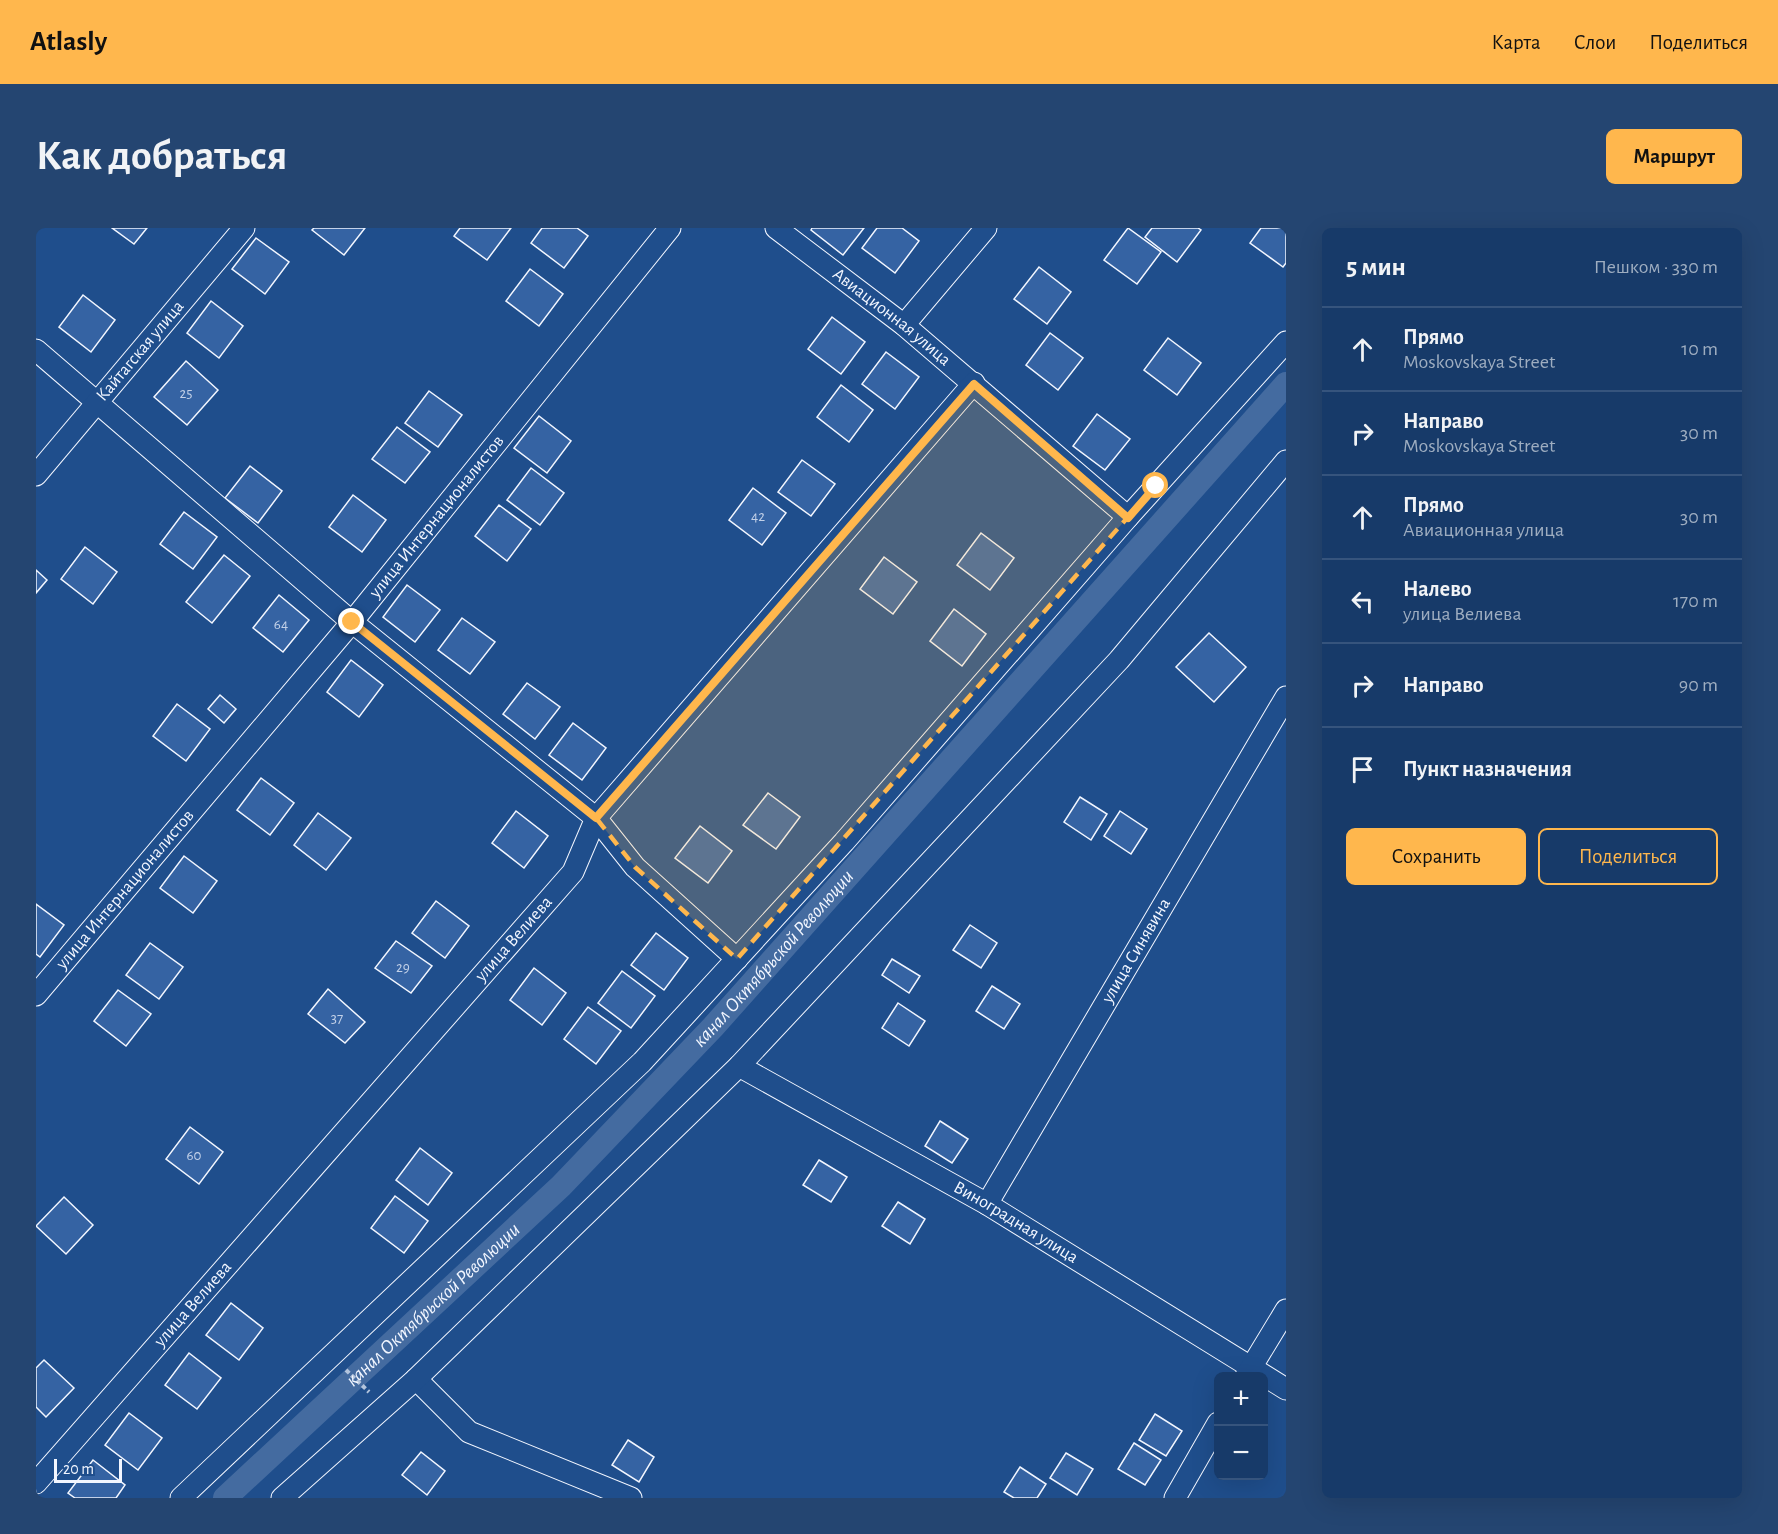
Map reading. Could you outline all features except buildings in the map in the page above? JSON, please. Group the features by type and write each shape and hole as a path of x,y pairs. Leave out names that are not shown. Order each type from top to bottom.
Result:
{"street":[{"name":"Кайтагская улица","path":"36,475 244,228"},
{"name":"улица Интернационалистов","path":"36,995 352,622 669,228"},
{"name":"Авиационная улица","path":"776,228 904,325 1128,518"},
{"path":"904,325 986,228"},
{"path":"181,1498 642,1062 844,842 1128,518 1286,342"},
{"path":"36,350 352,622 596,818 635,867 737,959"},
{"name":"улица Велиева","path":"36,1483 573,872 596,818 974,384"},
{"path":"282,1498 416,1379 739,1066 1119,660 1286,461"},
{"name":"улица Синявина","path":"987,1204 1286,697"},
{"name":"Виноградная улица","path":"739,1066 987,1204 1248,1372"},
{"path":"1248,1372 1286,1310"},
{"path":"416,1379 469,1432 631,1498"},
{"name":"Виноградная улица","path":"1268,1381 1286,1389"},
{"path":"1175,1498 1216,1426"}],"path":[{"path":"343,1366 374,1397"}],"highlighted area":[{"path":"974,383 1128,517 737,959 635,867 596,818"}],"waterway":[{"name":"канал Октябрьской Революции","path":"225,1498 561,1186 713,1027 1286,384"}],"route":[{"path":"352,622 596,818 974,384 1128,518 1156,486"}]}
